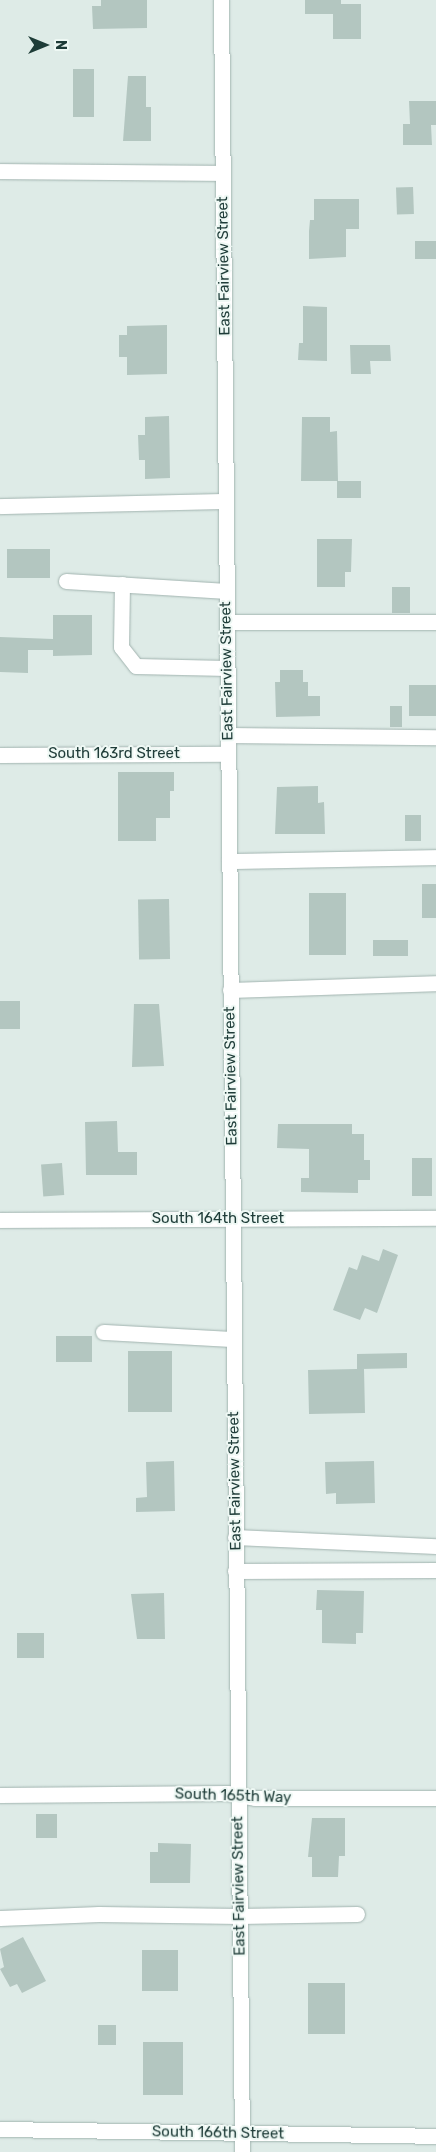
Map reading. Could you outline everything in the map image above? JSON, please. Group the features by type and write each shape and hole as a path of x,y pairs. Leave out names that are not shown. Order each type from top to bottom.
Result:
{"street":[{"name":"East Fairview Street","path":"221,0 237,1795 242,2152"},
{"path":"0,171 223,173"},
{"path":"0,506 226,502"},
{"path":"66,581 227,591"},
{"path":"122,584 121,647 136,666 227,668"},
{"path":"227,622 436,622"},
{"path":"228,735 436,737"},
{"name":"South 163rd Street","path":"0,755 228,754"},
{"path":"229,861 436,857"},
{"path":"230,990 436,983"},
{"name":"South 164th Street","path":"0,1220 436,1218"},
{"path":"103,1332 233,1339"},
{"path":"235,1537 436,1546"},
{"path":"235,1571 436,1570"},
{"name":"South 165th Way","path":"0,1795 237,1795 255,1798 436,1798"},
{"path":"0,1918 99,1914 239,1916 357,1914"},
{"name":"South 166th Street","path":"0,2129 436,2136"}],"building":[{"path":"101,0 147,0 147,28 93,29 92,6 101,6"},
{"path":"305,0 341,0 341,4 361,4 361,39 333,39 333,14 305,14"},
{"path":"73,69 94,69 94,117 73,117"},
{"path":"128,76 146,76 146,107 151,107 151,141 123,141"},
{"path":"409,101 436,101 436,125 431,125 432,145 403,145 403,124 410,124"},
{"path":"413,187 414,214 397,215 396,188"},
{"path":"314,199 359,199 359,229 346,229 346,257 309,259 309,231 310,220 314,220"},
{"path":"415,241 436,241 436,259 415,259"},
{"path":"303,306 327,307 327,361 298,360 299,343 303,343"},
{"path":"167,325 167,374 127,375 127,357 119,357 119,335 127,335 127,326"},
{"path":"350,345 390,345 391,361 370,361 371,374 351,374"},
{"path":"169,416 170,478 145,479 145,460 139,460 138,435 145,435 145,417"},
{"path":"302,417 330,417 330,432 337,431 338,481 301,481"},
{"path":"337,481 361,481 361,498 337,498"},
{"path":"317,539 352,539 351,572 345,572 345,587 317,587"},
{"path":"7,549 50,549 50,578 7,578"},
{"path":"392,587 410,587 410,613 392,613"},
{"path":"53,615 92,615 92,655 53,656 53,650 28,650 28,673 0,672 0,637 53,639"},
{"path":"280,670 303,670 303,682 308,682 308,696 320,696 320,716 276,717 275,682 280,682"},
{"path":"409,685 436,685 436,716 409,716"},
{"path":"390,706 402,706 402,727 390,727"},
{"path":"118,772 174,772 174,791 170,791 170,818 156,818 156,841 118,841"},
{"path":"318,786 318,803 324,802 325,834 275,834 277,787"},
{"path":"405,815 421,815 421,841 405,841"},
{"path":"422,884 436,884 436,918 422,918"},
{"path":"309,893 346,893 346,955 309,955"},
{"path":"169,899 170,959 139,960 138,900"},
{"path":"373,940 408,940 408,956 373,956"},
{"path":"0,1001 20,1001 20,1029 0,1029"},
{"path":"134,1004 159,1004 164,1066 132,1067"},
{"path":"117,1121 118,1152 137,1152 137,1175 86,1175 85,1122"},
{"path":"278,1124 352,1124 352,1134 364,1134 364,1160 370,1160 370,1180 358,1180 358,1193 301,1192 301,1178 309,1178 309,1149 277,1148"},
{"path":"412,1158 432,1158 432,1196 412,1196"},
{"path":"62,1163 64,1195 43,1196 41,1164"},
{"path":"383,1249 398,1255 377,1313 365,1308 360,1320 333,1310 349,1267 357,1270 362,1255 379,1261"},
{"path":"56,1336 92,1336 92,1362 56,1362"},
{"path":"128,1351 172,1351 172,1412 128,1412"},
{"path":"407,1353 407,1368 361,1369 364,1369 365,1413 309,1414 308,1370 357,1369 357,1354"},
{"path":"174,1461 175,1511 136,1512 136,1498 147,1497 146,1462"},
{"path":"374,1461 375,1503 336,1504 336,1493 326,1494 325,1462"},
{"path":"317,1590 364,1591 363,1633 356,1633 356,1644 322,1643 322,1610 316,1610"},
{"path":"164,1593 165,1639 137,1639 131,1594"},
{"path":"17,1633 44,1633 44,1658 17,1658"},
{"path":"36,1814 57,1814 57,1838 36,1838"},
{"path":"312,1818 345,1818 345,1856 339,1856 338,1877 312,1877 312,1857 308,1857"},
{"path":"158,1843 191,1844 190,1883 150,1883 150,1852 158,1852"},
{"path":"23,1937 46,1981 22,1993 17,1984 10,1987 0,1969 4,1967 0,1949"},
{"path":"142,1950 178,1950 178,1991 142,1991"},
{"path":"308,1983 345,1983 345,2034 308,2034"},
{"path":"98,2025 116,2025 116,2045 98,2045"},
{"path":"143,2042 183,2042 183,2095 143,2095"}]}
